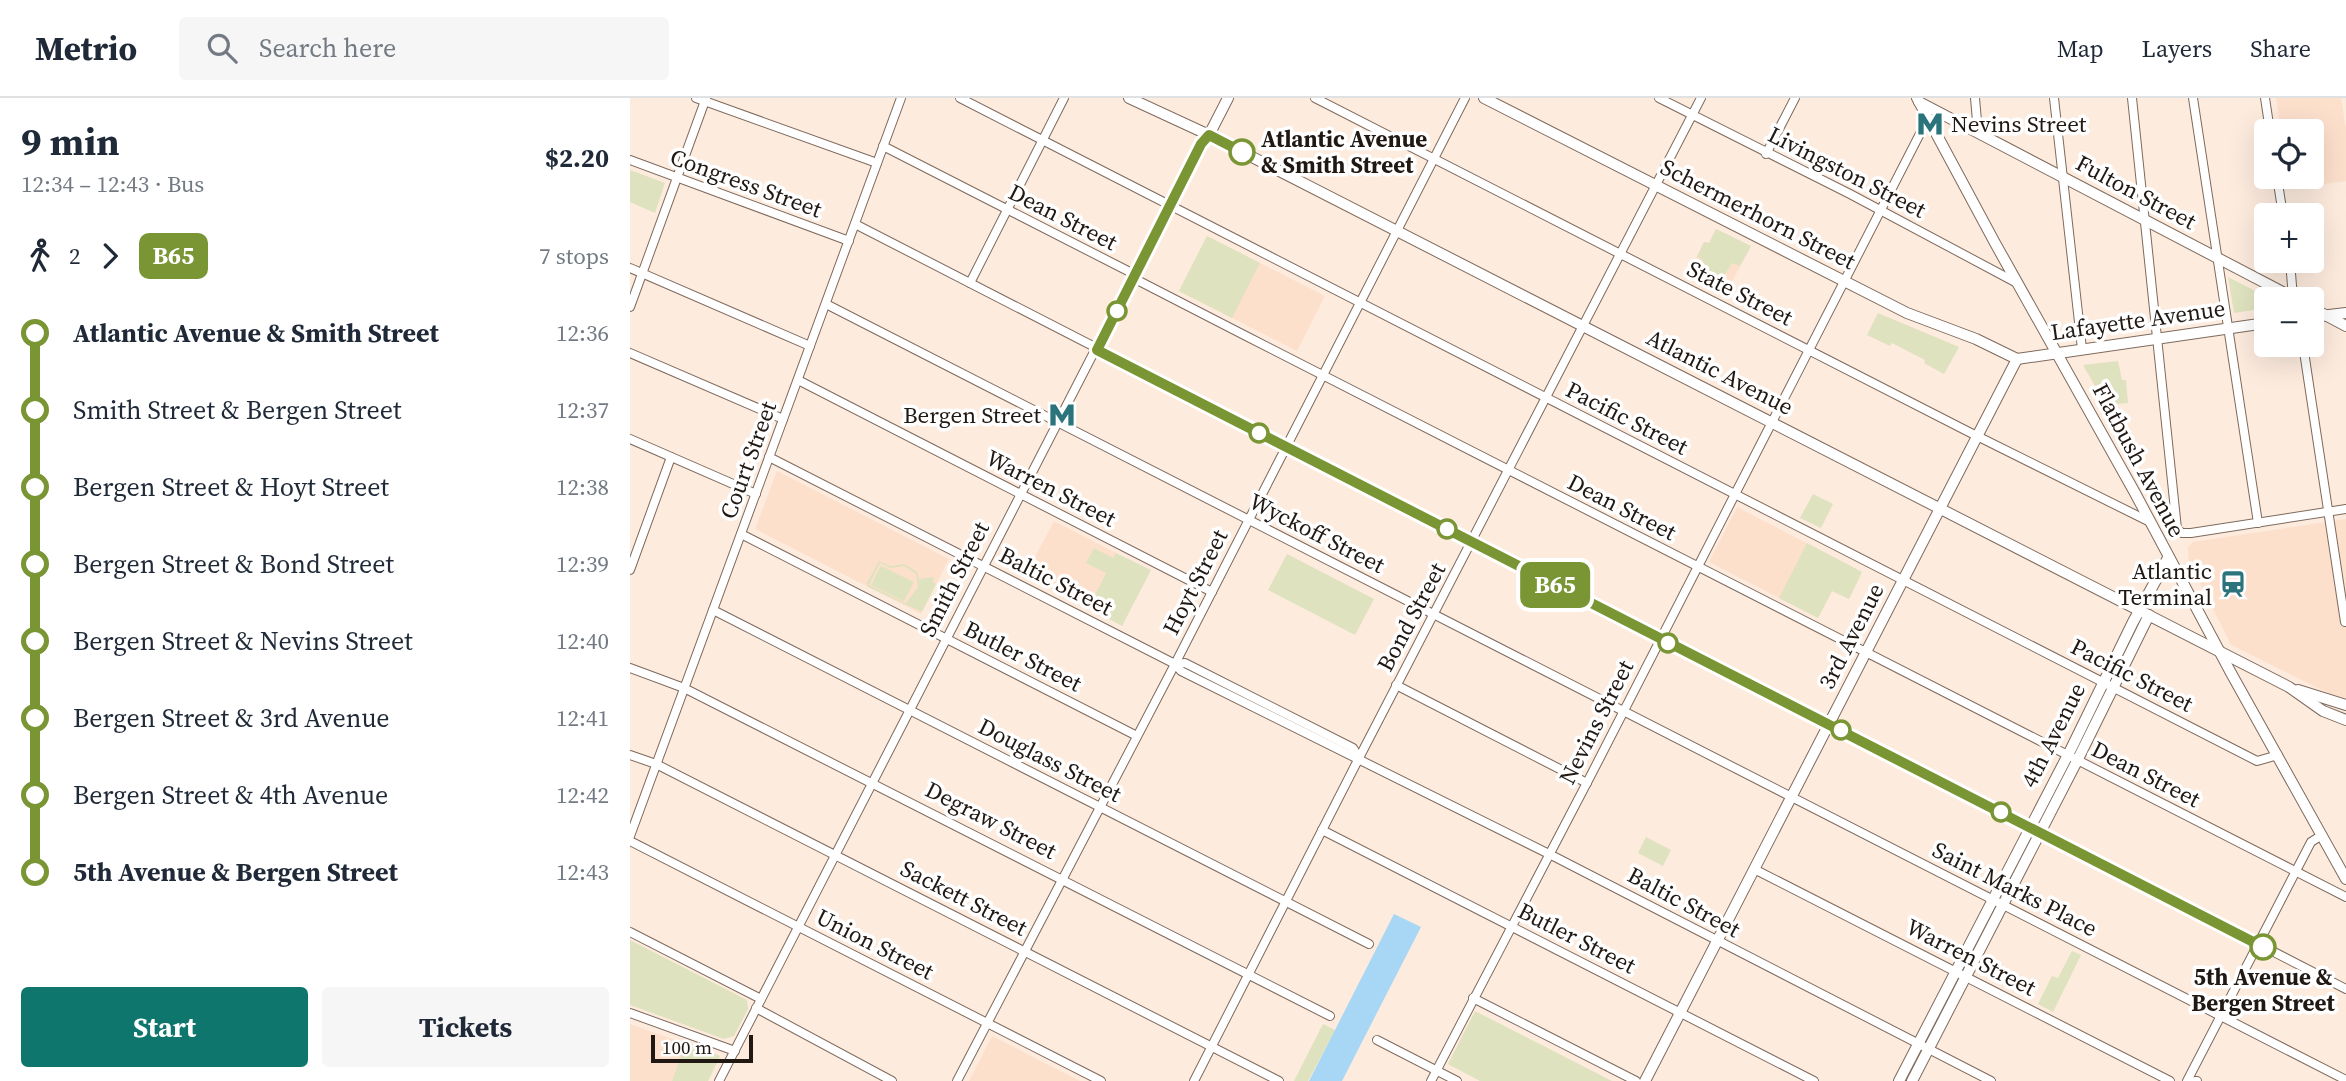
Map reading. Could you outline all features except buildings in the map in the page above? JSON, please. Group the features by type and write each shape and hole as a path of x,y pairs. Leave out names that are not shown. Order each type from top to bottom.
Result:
{"main road":[{"name":"Atlantic Avenue","path":"1129,98 1209,135 1396,230 2289,687 2323,711 2346,720"},
{"name":"Smith Street","path":"1209,135 1228,98"},
{"name":"Schermerhorn Street","path":"1484,98 1907,313 1976,339 2017,359"},
{"name":"Fulton Street","path":"1916,99 2271,287"},
{"name":"Flatbush Avenue","path":"1916,99 2346,879"},
{"path":"2326,316 2346,313"},
{"path":"2326,316 2346,326"},
{"name":"Lafayette Avenue","path":"2017,359 2254,325"},
{"name":"3rd Avenue","path":"1645,1081 2017,359"},
{"name":"4th Avenue","path":"1899,1081 1923,1046 1961,974 2072,758 2144,613 2168,558"},
{"name":"Atlantic Avenue","path":"2289,687 2346,705"},
{"name":"4th Avenue","path":"1912,1081 1923,1046"}],"street":[{"name":"Court Street","path":"630,836 901,98"},
{"name":"Pacific Street","path":"960,98 2257,761 2278,755"},
{"path":"970,283 1064,98"},
{"name":"State Street","path":"1315,98 2148,521"},
{"name":"Hoyt Street","path":"957,1081 1175,664 1465,98"},
{"name":"Livingston Street","path":"1659,98 2017,283"},
{"name":"Bond Street","path":"1194,1081 1701,98"},
{"path":"1766,154 1795,98"},
{"path":"1975,98 1975,131"},
{"path":"2054,98 2082,349"},
{"path":"2132,98 2175,525 2179,532 2191,533 2346,509"},
{"path":"2193,98 2258,523"},
{"path":"2265,98 2268,119"},
{"path":"630,307 677,178 702,99 877,163"},
{"name":"Nevins Street","path":"1431,1081 1928,118"},
{"name":"Smith Street","path":"719,1081 1201,144 1209,135"},
{"name":"Dean Street","path":"883,146 1696,566 2346,897"},
{"name":"Congress Street","path":"630,160 849,241"},
{"path":"855,224 1659,639 2346,989"},
{"path":"630,268 810,346"},
{"name":"Wyckoff Street","path":"826,304 1791,797"},
{"path":"630,353 783,419"},
{"path":"2305,357 2345,622"},
{"name":"Warren Street","path":"798,380 1212,592"},
{"path":"630,439 756,494"},
{"path":"630,570 671,457"},
{"name":"Baltic Street","path":"769,457 1175,664 1192,677 1549,854 1991,1081"},
{"name":"Butler Street","path":"741,534 1137,736"},
{"name":"Douglass Street","path":"713,610 1369,944"},
{"name":"Degraw Street","path":"630,668 684,688 1330,1016"},
{"path":"1396,685 1587,783"},
{"name":"Sackett Street","path":"630,755 656,764 1279,1081"},
{"name":"Saint Marks Place","path":"1791,797 2346,1080"},
{"name":"Butler Street","path":"1322,830 1814,1081"},
{"path":"2187,1081 2311,842 2322,835"},
{"name":"Union Street","path":"630,841 1101,1081"},
{"name":"Warren Street","path":"1754,869 2170,1081"},
{"path":"630,932 761,999"},
{"path":"1473,998 1636,1081"},
{"path":"756,1008 892,1081"},
{"path":"630,1013 735,1051"},
{"path":"1377,1040 1457,1081"}],"shaded area":[{"path":"2276,98 2341,98 2346,129 2346,181 2324,184 2324,119 2279,119"},
{"path":"1716,229 1751,246 1724,297 1686,278 1704,242 1709,243"},
{"path":"1207,236 1325,296 1297,351 1179,291"},
{"path":"777,471 949,559 921,614 755,529"},
{"path":"1737,507 1862,572 1849,599 1832,591 1818,618 1709,562"},
{"name":"Atlantic Terminal","path":"2346,519 2346,698 2330,694 2231,645 2189,562 2188,547 2193,542"},
{"path":"1054,521 1116,553 1088,608 1025,576"},
{"path":"630,1024 720,1056 708,1081 630,1081"},
{"path":"992,1036 1080,1081 969,1081"}],"green space":[{"path":"630,170 665,183 655,213 630,202"},
{"path":"1716,229 1751,246 1740,266 1732,263 1722,279 1699,268 1703,260 1697,257 1704,242 1709,243"},
{"path":"1207,236 1260,263 1232,318 1179,291"},
{"path":"2228,277 2254,290 2254,310 2234,313"},
{"path":"1878,313 1959,347 1944,374 1924,363 1925,360 1892,343 1890,346 1867,335"},
{"path":"2118,361 2122,380 2126,380 2128,403 2106,405 2083,365"},
{"path":"1813,494 1833,504 1821,528 1800,518"},
{"path":"1807,543 1862,572 1849,599 1832,591 1818,618 1779,598"},
{"path":"1094,548 1113,558 1116,553 1151,570 1122,626 1088,608 1106,573 1086,563"},
{"path":"1287,554 1374,599 1355,635 1268,590"},
{"path":"879,561 890,566 905,564 917,572 919,579 934,577 933,582 936,584 922,612 868,587 867,583","holes":["880,563 890,568 904,566 916,574 918,587 906,603 869,585"]},
{"path":"881,566 914,582 904,601 871,585"},
{"path":"1646,837 1671,850 1663,866 1638,853"},
{"path":"630,940 747,1000 748,1009 734,1036 724,1039 630,1005"},
{"path":"2072,951 2081,955 2053,1012 2038,1004 2052,976 2058,978"},
{"path":"1475,1011 1612,1081 1480,1081 1448,1064"},
{"path":"1323,1024 1335,1030 1308,1081 1294,1081"},
{"path":"685,1044 720,1056 708,1081 672,1081"}],"water":[{"path":"1394,914 1421,927 1342,1081 1309,1081"}],"bus line":[{"name":"B65","path":"1242,152 1209,135 1201,144 1097,350 2263,947"}],"place":[{"name":"Nevins Street","path":"1930,124"},
{"name":"Atlantic Avenue & Smith Street","path":"1242,152"},
{"name":"Bergen Street","path":"1062,415"},
{"name":"Atlantic Terminal","path":"2233,584"},
{"name":"5th Avenue & Bergen Street","path":"2263,947"}]}
